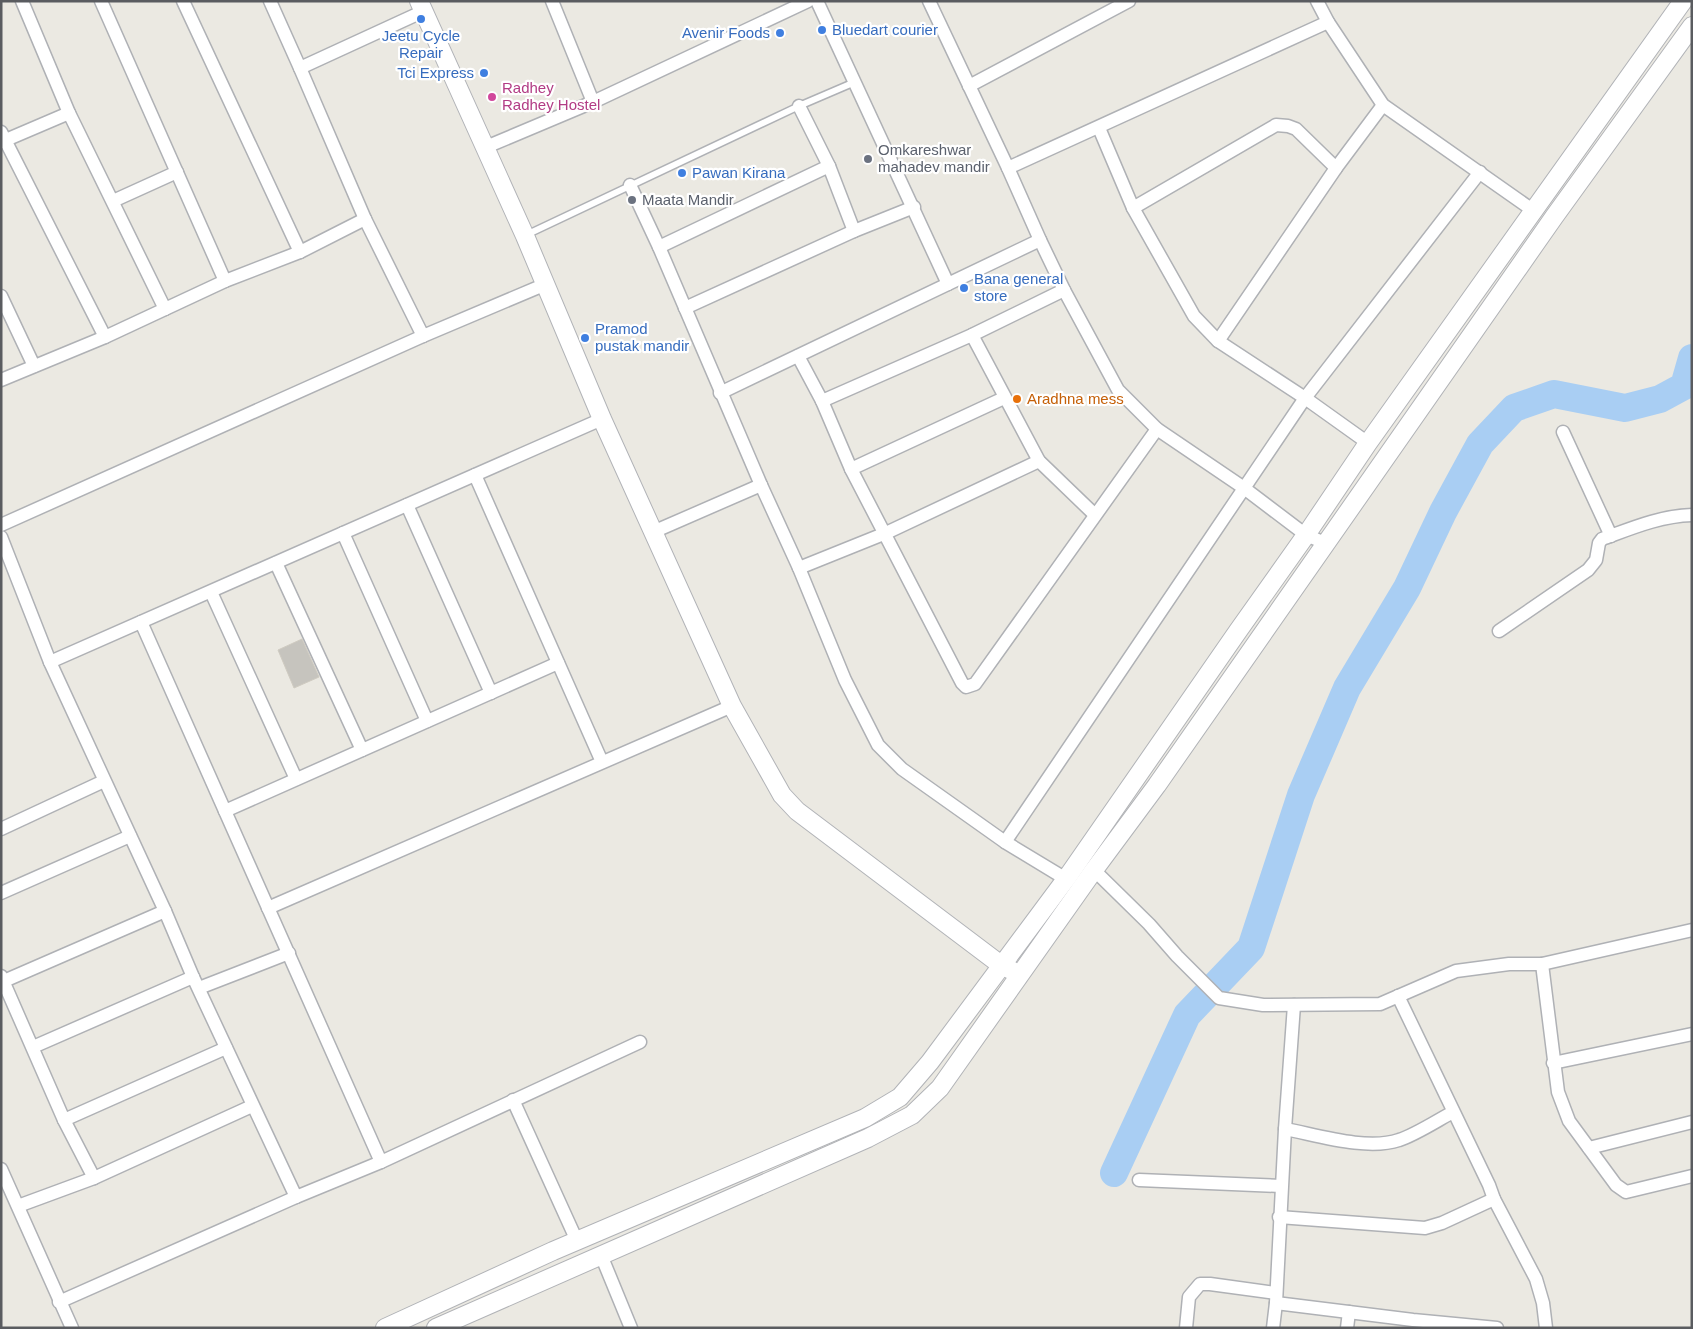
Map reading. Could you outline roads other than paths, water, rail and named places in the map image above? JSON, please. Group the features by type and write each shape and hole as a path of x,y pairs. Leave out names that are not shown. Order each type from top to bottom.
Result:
{"street":[{"path":"22,1 69,113 165,309"},
{"path":"102,1 225,281"},
{"path":"184,1 300,252"},
{"path":"270,1 365,219 423,336"},
{"path":"552,1 593,102"},
{"path":"486,147 593,102 808,1"},
{"path":"817,1 948,284"},
{"path":"929,1 1064,290 1118,390 1157,429 1244,488 1306,535 1326,543"},
{"path":"969,86 1129,1"},
{"path":"1317,1 1328,22 1383,105 1534,211"},
{"path":"385,1328 578,1241 865,1118 900,1097 930,1062 1066,880 1368,443 1683,1"},
{"path":"300,68 422,6 546,284 602,419 732,706 782,795 797,811 1001,965 1021,974"},
{"path":"1008,168 1328,22"},
{"path":"436,1328 868,1138 912,1114 940,1088 1094,870 1158,785 1554,217 1692,26"},
{"path":"1218,341 1336,168 1383,105"},
{"path":"799,106 829,166 854,231"},
{"path":"69,113 2,138 105,337"},
{"path":"1133,208 1276,125 1296,129 1336,168"},
{"path":"1099,128 1133,208 1194,316 1218,341 1305,398 1368,443"},
{"path":"659,246 829,166"},
{"path":"113,202 177,172"},
{"path":"1004,842 1305,398 1480,172"},
{"path":"630,185 659,246 720,392 799,568 845,680 878,745 902,769 1004,842 1066,880"},
{"path":"685,308 854,231 914,207"},
{"path":"1,380 105,337 225,281 300,252 365,219"},
{"path":"720,392 1040,240"},
{"path":"1,525 423,336 546,284"},
{"path":"822,401 972,335 1064,290"},
{"path":"1,296 34,366"},
{"path":"972,335 1039,461 1094,515"},
{"path":"798,356 822,401 851,469 886,533 962,683 966,687 974,684 1157,429"},
{"path":"851,469 1004,398"},
{"path":"50,662 602,419"},
{"path":"1563,432 1611,536"},
{"path":"799,568 886,533 1039,461"},
{"path":"474,475 602,762"},
{"path":"653,532 761,485"},
{"path":"407,505 491,693"},
{"path":"1499,631 1588,570 1596,560 1599,543 1602,539 1646,523 1675,516 1692,515"},
{"path":"343,533 427,721"},
{"path":"1,536 50,662 252,1106 296,1196"},
{"path":"276,563 362,750"},
{"path":"211,592 296,779"},
{"path":"141,622 381,1162"},
{"path":"225,811 558,663"},
{"path":"268,908 732,706"},
{"path":"1,829 104,781"},
{"path":"1,893 130,836"},
{"path":"1094,870 1149,924 1219,998 1263,1005 1380,1004 1456,971 1510,964 1542,964 1692,930"},
{"path":"94,1178 64,1120 3,978 164,911"},
{"path":"33,1047 196,982 289,953"},
{"path":"1542,964 1558,1092 1569,1121 1616,1185 1626,1192 1692,1176"},
{"path":"1398,996 1489,1184 1494,1199 1536,1279 1543,1303 1546,1328"},
{"path":"1272,1328 1276,1298 1279,1217 1294,1005"},
{"path":"1554,1063 1692,1034"},
{"path":"60,1302 296,1196 381,1162 640,1042"},
{"path":"64,1120 226,1048"},
{"path":"513,1100 578,1241"},
{"path":"18,1206 94,1178 252,1106"},
{"path":"1285,1129 1365,1144 1384,1143 1399,1140 1454,1112"},
{"path":"1589,1148 1692,1122"},
{"path":"1,1170 72,1328"},
{"path":"1139,1180 1281,1186"},
{"path":"1279,1217 1425,1228 1442,1223 1494,1199"},
{"path":"601,1255 631,1328"},
{"path":"1186,1328 1189,1297 1200,1284 1210,1284 1413,1324 1497,1328"},
{"path":"1347,1328 1349,1312"}],"lane":[{"path":"525,236 799,106 855,82"}],"waterway":[{"path":"1114,1173 1187,1015 1251,948 1301,795 1347,688 1407,588 1443,512 1480,444 1514,408 1554,394 1625,408 1660,399 1684,386 1692,358"}],"place":[{"name":"Jeetu Cycle Repair","path":"421,19"},
{"name":"Bluedart courier","path":"822,30"},
{"name":"Avenir Foods","path":"780,33"},
{"name":"Tci Express","path":"484,73"},
{"name":"Radhey Radhey Hostel","path":"492,97"},
{"name":"Omkareshwar mahadev mandir","path":"868,159"},
{"name":"Pawan Kirana","path":"682,173"},
{"name":"Maata Mandir","path":"632,200"},
{"name":"Bana general store","path":"964,288"},
{"name":"Pramod pustak mandir","path":"585,338"},
{"name":"Aradhna mess","path":"1017,399"}]}
